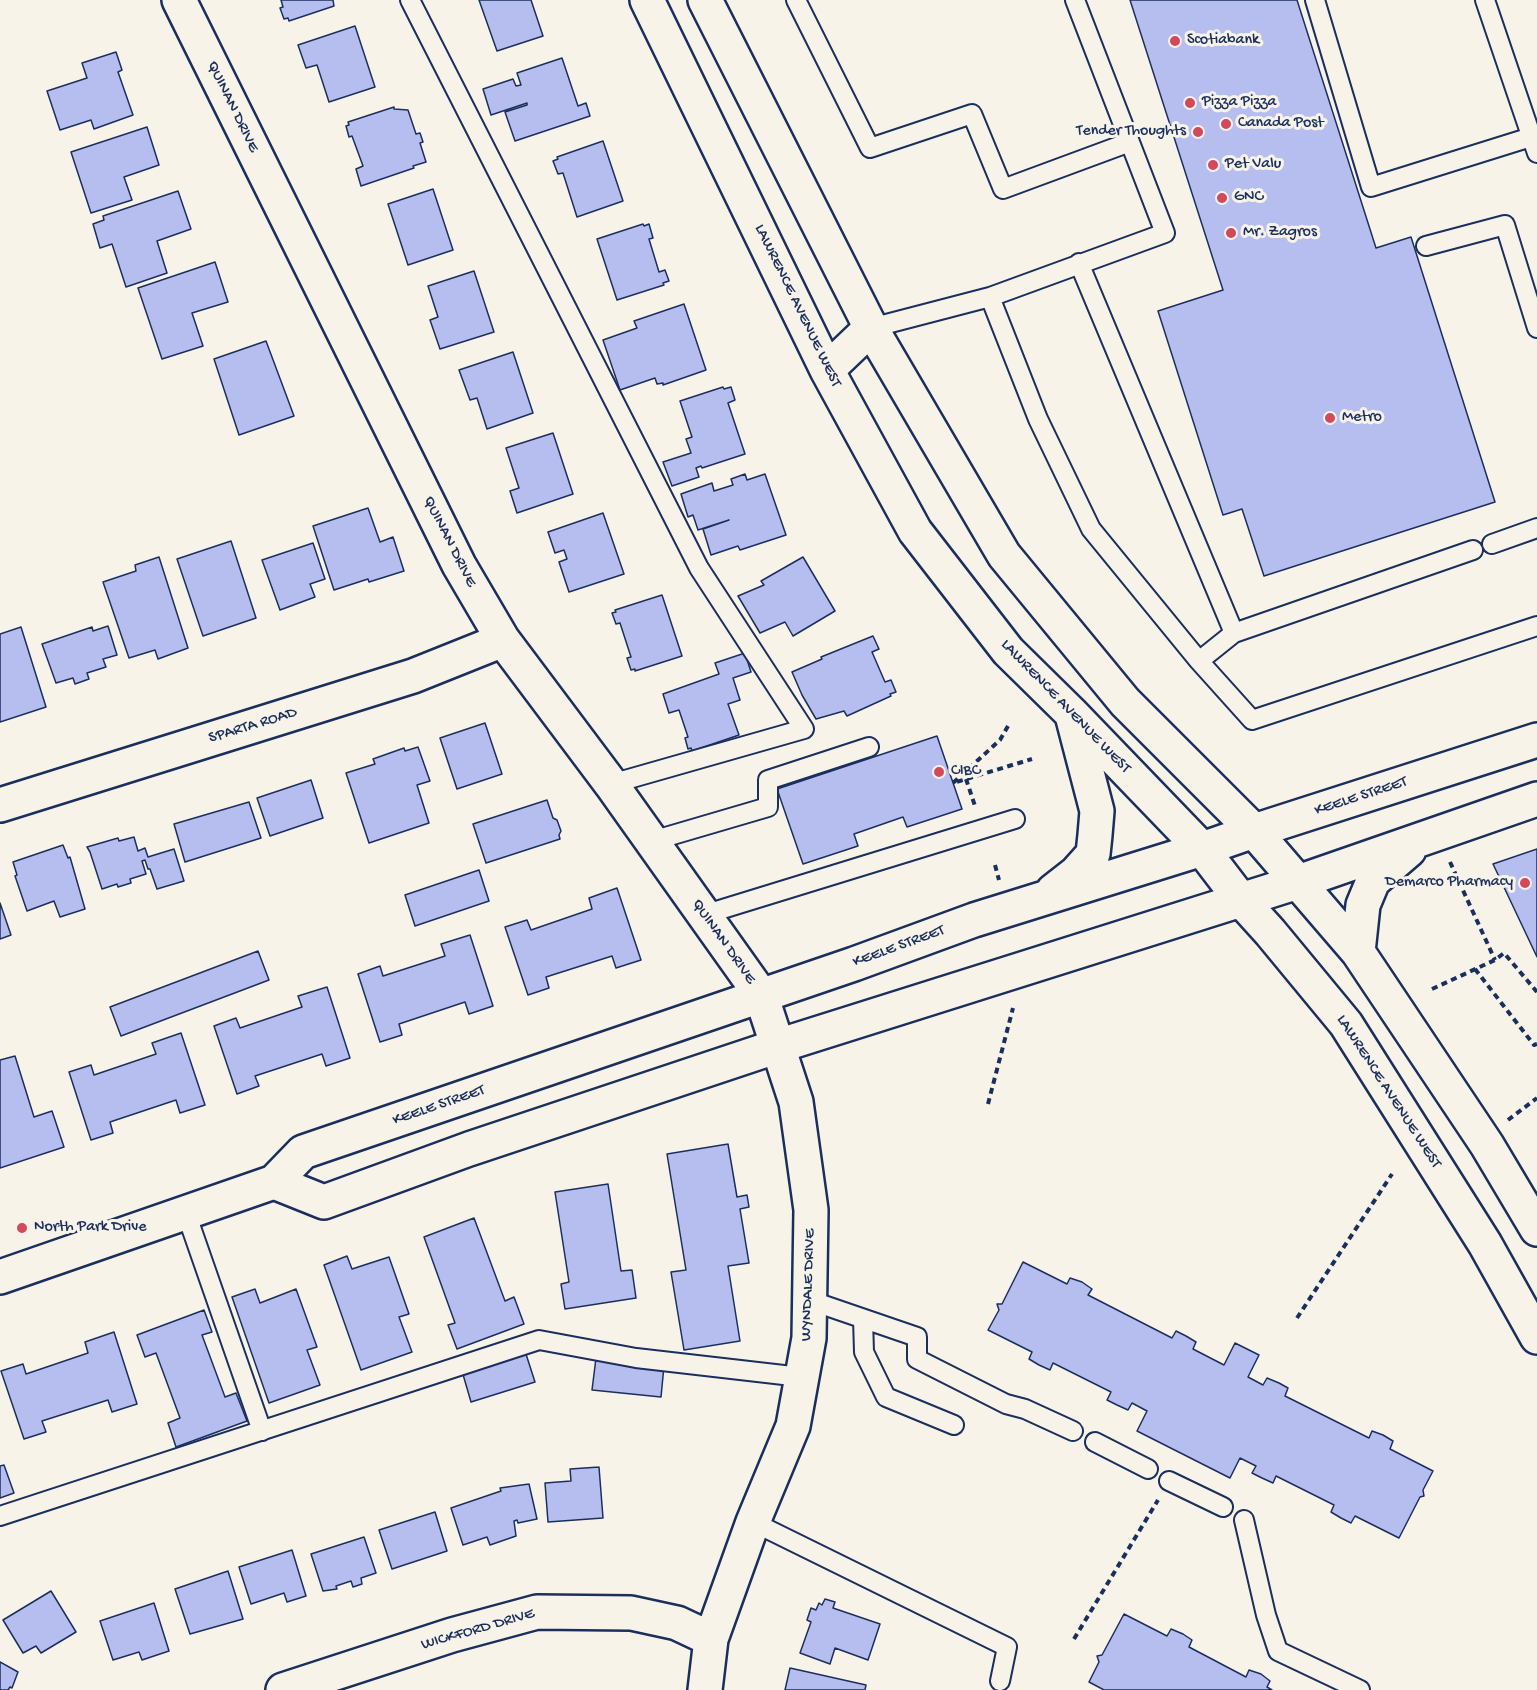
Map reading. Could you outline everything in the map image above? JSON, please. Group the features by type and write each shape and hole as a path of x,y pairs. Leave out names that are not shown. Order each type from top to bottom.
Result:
{"main road":[{"name":"QUINAN DRIVE","path":"179,0 459,565 503,640 611,784 761,995 778,1047"},
{"name":"LAWRENCE AVENUE WEST","path":"647,0 827,370 915,531 1008,651 1202,849 1241,900 1346,1024 1485,1244 1537,1337"},
{"path":"705,0 871,328 1004,555 1125,702 1254,831 1358,952 1487,1145 1537,1229"},
{"path":"827,370 871,328"},
{"name":"SPARTA ROAD","path":"0,805 412,676 503,640"},
{"path":"1045,898 1076,873 1093,854 1097,811 1071,713"},
{"name":"KEELE STREET","path":"0,1277 274,1182 303,1152 854,964 974,920 1202,849 1537,740"},
{"path":"274,1182 324,1202 469,1149 778,1047 1298,882 1537,799"},
{"path":"1358,952 1363,905 1373,881 1425,837"},
{"name":"WYNDALE DRIVE","path":"705,1690 711,1639 753,1522 793,1426 809,1338 811,1210 796,1102 778,1047"},
{"name":"WICKFORD DRIVE","path":"283,1690 452,1635 537,1612 632,1613 677,1623 711,1639"}],"lane":[{"path":"410,0 699,568 804,729 611,784"},
{"path":"796,0 870,148 972,114 1003,189 1130,142"},
{"path":"871,328 990,297 1165,233 1075,0"},
{"path":"1315,0 1371,187 1534,145 1485,0"},
{"path":"1426,246 1505,225 1537,328"},
{"path":"1079,263 1234,633"},
{"path":"990,297 1038,419 1091,529 1199,661 1252,720 1537,626"},
{"path":"1492,544 1537,528"},
{"path":"1199,661 1234,633 1473,550"},
{"path":"651,841 768,807 768,780 868,747"},
{"path":"704,915 1015,819"},
{"path":"186,1213 262,1431"},
{"path":"809,1300 917,1337 917,1359 1005,1404 1025,1410 1073,1431"},
{"path":"863,1319 864,1352 886,1397 954,1425"},
{"path":"0,1516 539,1340 636,1358 801,1377"},
{"path":"1095,1442 1148,1469"},
{"path":"1169,1481 1223,1507"},
{"path":"1244,1520 1266,1615 1278,1651 1360,1690"},
{"path":"753,1522 1007,1647 1000,1681"}],"path":[{"path":"1008,726 1000,740 953,783 1032,759"},
{"path":"966,778 977,812"},
{"path":"1450,862 1496,960"},
{"path":"995,865 997,873"},
{"path":"1432,989 1496,960 1504,953 1537,992"},
{"path":"1475,969 1534,1045 1537,1044"},
{"path":"988,1104 1013,1008"},
{"path":"1507,1120 1537,1098"},
{"path":"1297,1318 1392,1174"},
{"path":"1074,1639 1169,1481"}],"building":[{"path":"281,0 333,0 334,6 289,21 288,18 284,19 280,8 283,7"},
{"path":"479,0 531,0 543,36 497,51"},
{"path":"1130,0 1297,0 1376,248 1411,237 1495,502 1264,576 1242,509 1223,515 1158,311 1223,290"},
{"path":"355,26 375,87 329,102 317,65 306,68 298,45"},
{"path":"116,52 122,70 118,72 133,115 94,129 91,120 60,130 47,91 87,78 82,63"},
{"path":"562,58 578,106 586,103 590,116 515,141 505,112 527,105 527,103 491,115 483,89 513,79 516,86 521,85 517,73"},
{"path":"394,107 394,109 408,110 416,134 420,133 423,142 420,143 426,162 361,186 356,169 363,166 346,126 349,125 348,122"},
{"path":"147,127 159,165 124,177 132,200 91,213 71,152"},
{"path":"603,141 623,201 577,217 563,173 558,174 553,161 558,159 557,157"},
{"path":"433,189 453,250 408,265 388,204"},
{"path":"178,191 191,229 157,241 167,273 126,287 112,244 100,248 93,224 104,220 103,216"},
{"path":"643,224 644,226 649,224 653,238 649,239 659,272 665,270 669,281 663,283 664,285 617,300 597,239"},
{"path":"215,262 228,302 192,313 203,346 162,359 138,288"},
{"path":"474,271 494,332 440,349 430,320 438,317 428,286"},
{"path":"684,304 706,370 663,385 663,383 657,384 655,378 620,390 603,340 637,328 634,321"},
{"path":"266,341 294,416 239,435 214,359"},
{"path":"513,352 533,413 487,429 477,398 470,400 459,370"},
{"path":"723,387 724,389 731,387 735,400 728,403 745,454 696,468 699,477 672,486 663,462 691,453 686,439 692,437 680,401"},
{"path":"553,433 573,494 517,513 510,491 519,488 506,448"},
{"path":"745,474 747,480 765,474 786,535 740,550 738,546 711,555 703,529 729,520 698,530 693,515 688,517 681,494 712,483 714,491 733,485 731,479"},
{"path":"368,508 380,542 393,537 404,571 334,590 313,526"},
{"path":"603,513 624,574 569,592 559,562 567,559 564,550 555,553 548,532"},
{"path":"231,541 256,618 203,636 177,559"},
{"path":"313,543 325,579 310,584 315,597 280,610 262,560"},
{"path":"159,557 188,648 158,659 155,650 129,658 103,582 136,571 135,565"},
{"path":"803,557 835,611 793,636 785,622 760,633 738,596 764,585 761,581"},
{"path":"662,595 682,656 635,671 635,669 631,670 627,658 631,657 620,623 616,624 612,613 616,612 615,610"},
{"path":"108,626 117,655 103,659 106,667 87,673 89,679 75,684 73,678 56,683 42,644 92,627 93,631"},
{"path":"21,627 46,707 0,722 0,634"},
{"path":"873,636 879,649 872,652 885,682 891,680 896,692 847,716 844,711 816,719 792,672 822,659 821,657"},
{"path":"745,653 751,672 733,678 740,700 728,704 739,735 692,751 691,748 688,749 685,738 688,737 679,710 669,713 663,694 719,674 715,663"},
{"path":"485,723 502,774 457,789 440,738"},
{"path":"937,736 962,809 907,827 903,817 854,834 858,846 803,864 777,789"},
{"path":"418,747 430,781 417,785 429,823 369,843 346,773 375,764 373,759 404,748 405,751"},
{"path":"311,780 323,818 270,836 257,798"},
{"path":"547,800 553,818 557,820 561,831 560,839 486,863 473,824"},
{"path":"249,802 261,838 185,862 174,824"},
{"path":"134,837 138,851 145,848 148,857 174,849 184,881 157,889 145,860 142,861 146,874 130,879 131,883 118,887 117,884 102,889 87,847 118,838 119,841"},
{"path":"63,845 68,858 70,857 85,909 60,917 54,901 27,911 15,876 17,875 13,862"},
{"path":"1537,849 1537,957 1493,864"},
{"path":"479,870 489,901 415,926 405,895"},
{"path":"617,888 641,960 616,968 612,956 546,977 549,988 528,995 505,927 527,920 531,930 592,909 589,898"},
{"path":"0,903 11,935 0,939"},
{"path":"470,935 493,1006 469,1014 465,1002 399,1024 402,1035 380,1042 358,974 380,966 383,976 445,956 441,944"},
{"path":"258,951 269,980 121,1036 110,1007"},
{"path":"327,987 350,1058 326,1066 322,1054 255,1076 259,1086 237,1094 214,1026 236,1018 240,1028 302,1007 298,996"},
{"path":"181,1033 205,1105 180,1113 176,1100 110,1122 113,1133 91,1140 69,1072 91,1065 94,1075 156,1054 152,1043"},
{"path":"15,1056 34,1117 52,1111 64,1147 0,1168 0,1060"},
{"path":"728,1144 737,1197 747,1195 749,1207 740,1209 749,1263 728,1266 740,1341 684,1350 671,1272 686,1270 667,1154"},
{"path":"608,1184 621,1271 632,1270 636,1298 565,1309 561,1284 569,1282 555,1192"},
{"path":"474,1218 505,1301 514,1297 524,1324 457,1349 448,1325 455,1323 424,1237"},
{"path":"347,1256 352,1269 389,1257 409,1314 399,1317 412,1352 361,1370 324,1265"},
{"path":"1023,1262 1067,1284 1070,1278 1082,1282 1092,1289 1088,1295 1172,1338 1176,1331 1186,1336 1196,1342 1193,1349 1224,1365 1235,1343 1259,1355 1248,1377 1263,1385 1267,1378 1279,1383 1288,1388 1285,1396 1369,1438 1372,1431 1393,1441 1390,1449 1433,1471 1423,1490 1424,1496 1420,1497 1399,1538 1355,1516 1351,1523 1341,1518 1331,1512 1334,1505 1276,1476 1273,1483 1252,1473 1256,1466 1240,1458 1230,1478 1137,1431 1147,1411 1132,1403 1128,1410 1107,1400 1111,1392 1053,1363 1050,1370 1039,1365 1029,1359 1032,1352 988,1330 999,1310 997,1304 1002,1304"},
{"path":"255,1289 260,1303 296,1289 317,1347 307,1350 320,1385 269,1403 232,1297"},
{"path":"204,1310 212,1332 202,1335 225,1397 236,1393 247,1421 176,1447 168,1423 180,1418 156,1353 145,1357 137,1335"},
{"path":"114,1332 137,1404 112,1412 108,1400 42,1421 46,1432 24,1439 1,1371 23,1364 26,1374 88,1353 85,1342"},
{"path":"525,1351 535,1382 471,1402 462,1371"},
{"path":"596,1358 664,1366 661,1397 592,1390"},
{"path":"4,1465 14,1493 0,1498 0,1466"},
{"path":"599,1467 603,1518 548,1522 545,1483 571,1481 570,1469"},
{"path":"529,1484 537,1519 518,1523 517,1520 514,1521 516,1536 490,1545 487,1537 463,1545 451,1508 501,1491 500,1488"},
{"path":"435,1512 447,1551 392,1569 379,1530"},
{"path":"364,1537 376,1573 361,1578 362,1584 353,1587 351,1581 336,1586 337,1589 323,1591 311,1554"},
{"path":"292,1550 306,1596 287,1602 284,1593 251,1604 239,1567"},
{"path":"228,1571 243,1619 190,1634 175,1589"},
{"path":"51,1591 76,1632 41,1653 36,1646 23,1653 3,1620"},
{"path":"825,1599 835,1602 833,1608 880,1624 868,1660 835,1648 830,1664 800,1653 811,1622 807,1620 811,1608 816,1610 819,1603 822,1605"},
{"path":"154,1603 169,1651 142,1660 139,1652 113,1660 100,1621"},
{"path":"1124,1614 1167,1636 1171,1629 1183,1634 1192,1640 1189,1647 1246,1677 1249,1670 1261,1674 1270,1681 1267,1687 1272,1690 1104,1690 1089,1682 1099,1662 1097,1656 1102,1655"},
{"path":"0,1662 18,1672 12,1688 8,1690 0,1690"},
{"path":"790,1668 866,1685 865,1690 785,1690"}],"place":[{"name":"Scotiabank","path":"1175,41"},
{"name":"Pizza Pizza","path":"1190,103"},
{"name":"Canada Post","path":"1226,124"},
{"name":"Tender Thoughts","path":"1198,132"},
{"name":"Pet Valu","path":"1213,165"},
{"name":"GNC","path":"1222,198"},
{"name":"Mr. Zagros","path":"1231,233"},
{"name":"Metro","path":"1330,418"},
{"name":"CIBC","path":"939,772"},
{"name":"Demarco Pharmacy","path":"1525,883"},
{"name":"North Park Drive","path":"22,1228"}]}
